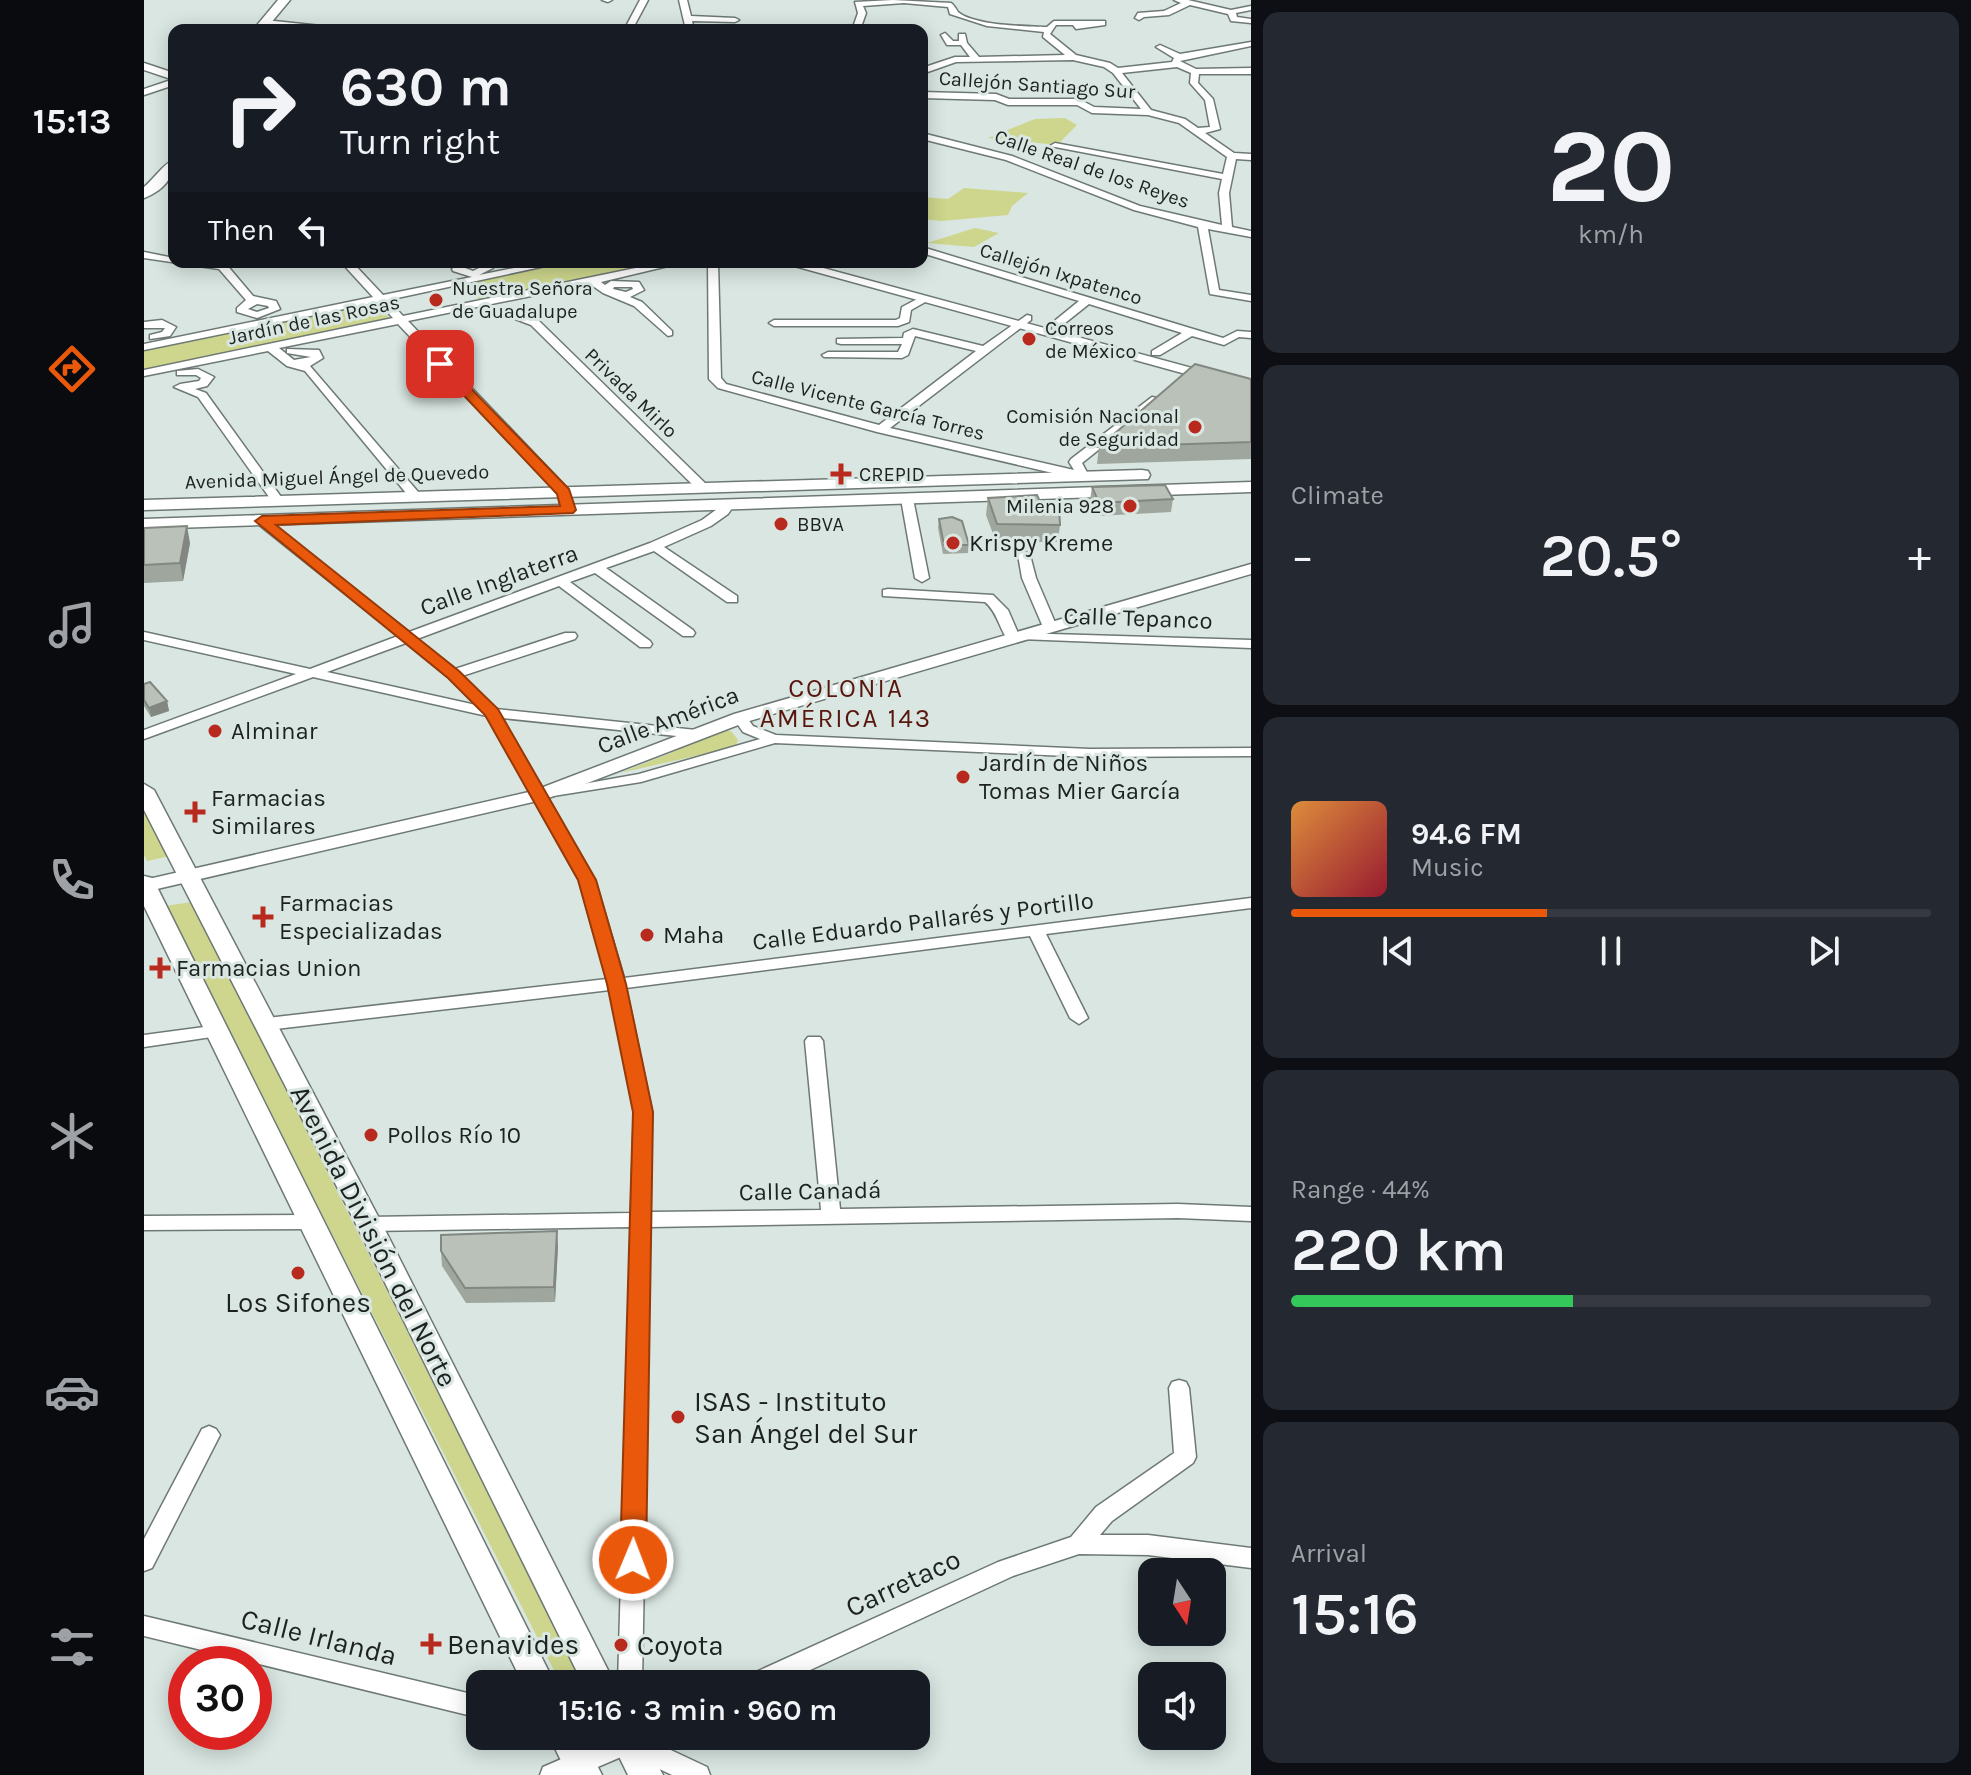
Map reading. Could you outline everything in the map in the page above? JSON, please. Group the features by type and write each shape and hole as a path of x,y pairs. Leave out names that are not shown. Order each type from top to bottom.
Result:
{"main road":[{"path":"264,24 284,0"},
{"path":"144,194 168,172"},
{"name":"Avenida Miguel Ángel de Quevedo","path":"144,524 262,521 566,501 703,488 1251,471"},
{"name":"Avenida Miguel Ángel de Quevedo","path":"144,505 415,496 728,505 1251,487"},
{"path":"144,513 226,509 278,501"},
{"name":"Avenida División del Norte","path":"144,790 369,1224 592,1670"},
{"name":"Avenida División del Norte","path":"144,885 219,1031 532,1670"},
{"path":"632,1750 646,1775"}],"street":[{"path":"631,24 644,0"},
{"path":"683,0 690,24"},
{"path":"1178,0 1231,12 1250,3"},
{"path":"858,24 862,13 858,4 901,1 951,5 953,12 963,17 992,25 1049,30"},
{"path":"1139,18 1141,15 1166,13 1188,3"},
{"path":"1231,12 1234,19 1251,21"},
{"path":"689,18 735,20"},
{"path":"1073,57 1046,35 1054,23 1102,23 1076,27"},
{"path":"945,35 950,43 962,40 977,60"},
{"path":"1116,71 1179,61 1251,44"},
{"path":"1160,47 1195,72 1251,71"},
{"path":"144,57 168,65"},
{"path":"928,69 955,60 999,64 1073,57 1107,65 1116,71 1148,112"},
{"path":"144,66 168,77"},
{"path":"1195,72 1194,83 1209,99 1215,129 1198,131"},
{"path":"144,92 168,82"},
{"name":"Callejón Santiago Sur","path":"928,95 996,97 1008,102 1079,102 1092,110 1148,112 1182,121 1232,156"},
{"name":"Calle Real de los Reyes","path":"928,138 1009,158 1137,208 1251,234"},
{"path":"1055,146 1226,177"},
{"path":"1227,229 1224,193 1232,156 1251,157"},
{"path":"1202,224 1214,292 1251,298"},
{"name":"Callejón Ixpatenco","path":"928,252 1226,342 1237,334 1251,335"},
{"path":"144,255 168,260"},
{"path":"226,268 252,308 272,303 283,319"},
{"path":"351,268 566,501"},
{"name":"Jardín de las Rosas","path":"171,332 252,308 283,319 378,299 466,268 489,268"},
{"name":"Jardín de las Rosas","path":"144,373 496,301 534,308 593,281 651,268"},
{"name":"Calle Vicente García Torres","path":"713,268 715,379 722,386 881,429 1083,476"},
{"path":"808,268 923,299 1022,321 1056,325 1156,353 1190,372 1251,378"},
{"path":"838,268 1251,388"},
{"path":"622,274 668,333"},
{"path":"593,281 612,293 636,293"},
{"path":"612,293 611,284 636,293"},
{"path":"774,323 898,323 905,320 906,309 923,299"},
{"name":"Privada Mirlo","path":"496,301 510,313 534,308 703,488"},
{"path":"1056,325 1086,301"},
{"path":"510,313 510,303 534,308"},
{"path":"881,429 1022,321"},
{"path":"144,322 171,332"},
{"path":"146,342 171,332"},
{"path":"843,338 908,338 917,332 985,350"},
{"path":"1156,353 1190,332"},
{"path":"828,355 902,355 908,338"},
{"path":"304,340 312,361 415,496"},
{"path":"271,347 287,362 312,361"},
{"path":"287,362 289,352 312,361"},
{"path":"195,362 203,384 278,501"},
{"path":"162,369 176,384 203,384"},
{"path":"176,384 179,374 203,384"},
{"path":"1083,476 1075,462 1168,390"},
{"path":"907,499 922,578"},
{"name":"Calle Inglaterra","path":"144,735 655,546 716,517 727,510 728,505"},
{"path":"262,521 453,674 492,713 587,880 617,984 643,1112 630,1670"},
{"path":"655,546 732,599"},
{"path":"1024,555 1029,578 1050,627"},
{"path":"596,567 688,633"},
{"name":"Calle América","path":"144,885 539,795 740,718 1251,569"},
{"path":"560,581 645,644"},
{"path":"888,593 988,598 997,603 1018,637"},
{"path":"144,636 492,713 696,734"},
{"path":"453,674 570,636"},
{"name":"Calle Tepanco","path":"1018,637 1251,644"},
{"path":"740,718 748,729 774,739 1090,753 1251,752"},
{"path":"539,795 641,778 774,739"},
{"name":"Calle Eduardo Pallarés y Portillo","path":"267,1024 617,984 1251,903"},
{"path":"1036,931 1079,1018"},
{"path":"144,1041 219,1031"},
{"path":"814,1041 831,1217"},
{"name":"Calle Canadá","path":"369,1224 1178,1211 1251,1214"},
{"path":"144,1223 312,1222"},
{"path":"1079,1544 1104,1514 1185,1457 1179,1388"},
{"path":"144,1561 209,1435"},
{"path":"1079,1544 1148,1545 1251,1558"},
{"name":"Carretaco","path":"786,1670 1006,1569 1079,1544"},
{"name":"Calle Irlanda","path":"144,1626 466,1704"},
{"path":"570,1762 596,1750"},
{"path":"650,1750 698,1775"}],"green space":[{"path":"1065,118 1077,125 1057,145 988,138 1035,119"},
{"path":"964,188 1028,193 1012,206 1008,215 928,220 928,197 948,199"},
{"path":"975,228 999,233 974,247 928,243"},
{"path":"538,268 643,268 483,303 462,284"},
{"path":"373,301 392,321 144,370 144,349"},
{"path":"713,730 731,731 738,740 735,747 620,773 673,752"},
{"path":"144,808 170,856 147,861 144,855"},
{"path":"192,902 577,1670 554,1670 165,906"}],"building":[{"name":"Comisión Nacional de Seguridad","path":"1195,364 1251,379 1251,442 1099,447"},
{"path":"1165,485 1173,499 1099,503 1092,487"},
{"path":"1037,495 1042,506 1059,506 1060,525 997,524 988,498"},
{"path":"952,517 962,521 969,545 944,545 939,519"},
{"path":"187,526 180,563 144,565 144,528"},
{"path":"150,682 167,701 149,708 144,700 144,684"},
{"path":"557,1231 554,1287 465,1288 441,1251 441,1235"}],"place":[{"name":"Nuestra Señora de Guadalupe","path":"436,300"},
{"name":"Correos de México","path":"1029,339"},
{"name":"Comisión Nacional de Seguridad","path":"1195,427"},
{"name":"CREPID","path":"841,474"},
{"name":"Milenia 928","path":"1130,506"},
{"name":"BBVA","path":"781,524"},
{"name":"Krispy Kreme","path":"953,543"},
{"name":"Alminar","path":"215,731"},
{"name":"Jardín de Niños Tomas Mier García","path":"963,777"},
{"name":"Farmacias Similares","path":"195,812"},
{"name":"Farmacias Especializadas","path":"263,917"},
{"name":"Maha","path":"647,935"},
{"name":"Farmacias Union","path":"160,968"},
{"name":"Pollos Río 10","path":"371,1135"},
{"name":"Los Sifones","path":"298,1273"},
{"name":"ISAS - Instituto San Ángel del Sur","path":"678,1417"},
{"name":"Benavides","path":"431,1644"},
{"name":"Coyota","path":"621,1645"}],"district":[{"name":"COLONIA AMÉRICA 143","path":"846,703"}],"route":[{"path":"440,364 564,492 568,510 262,521 453,674 492,713 587,880 617,984 643,1112 633,1560"}]}
